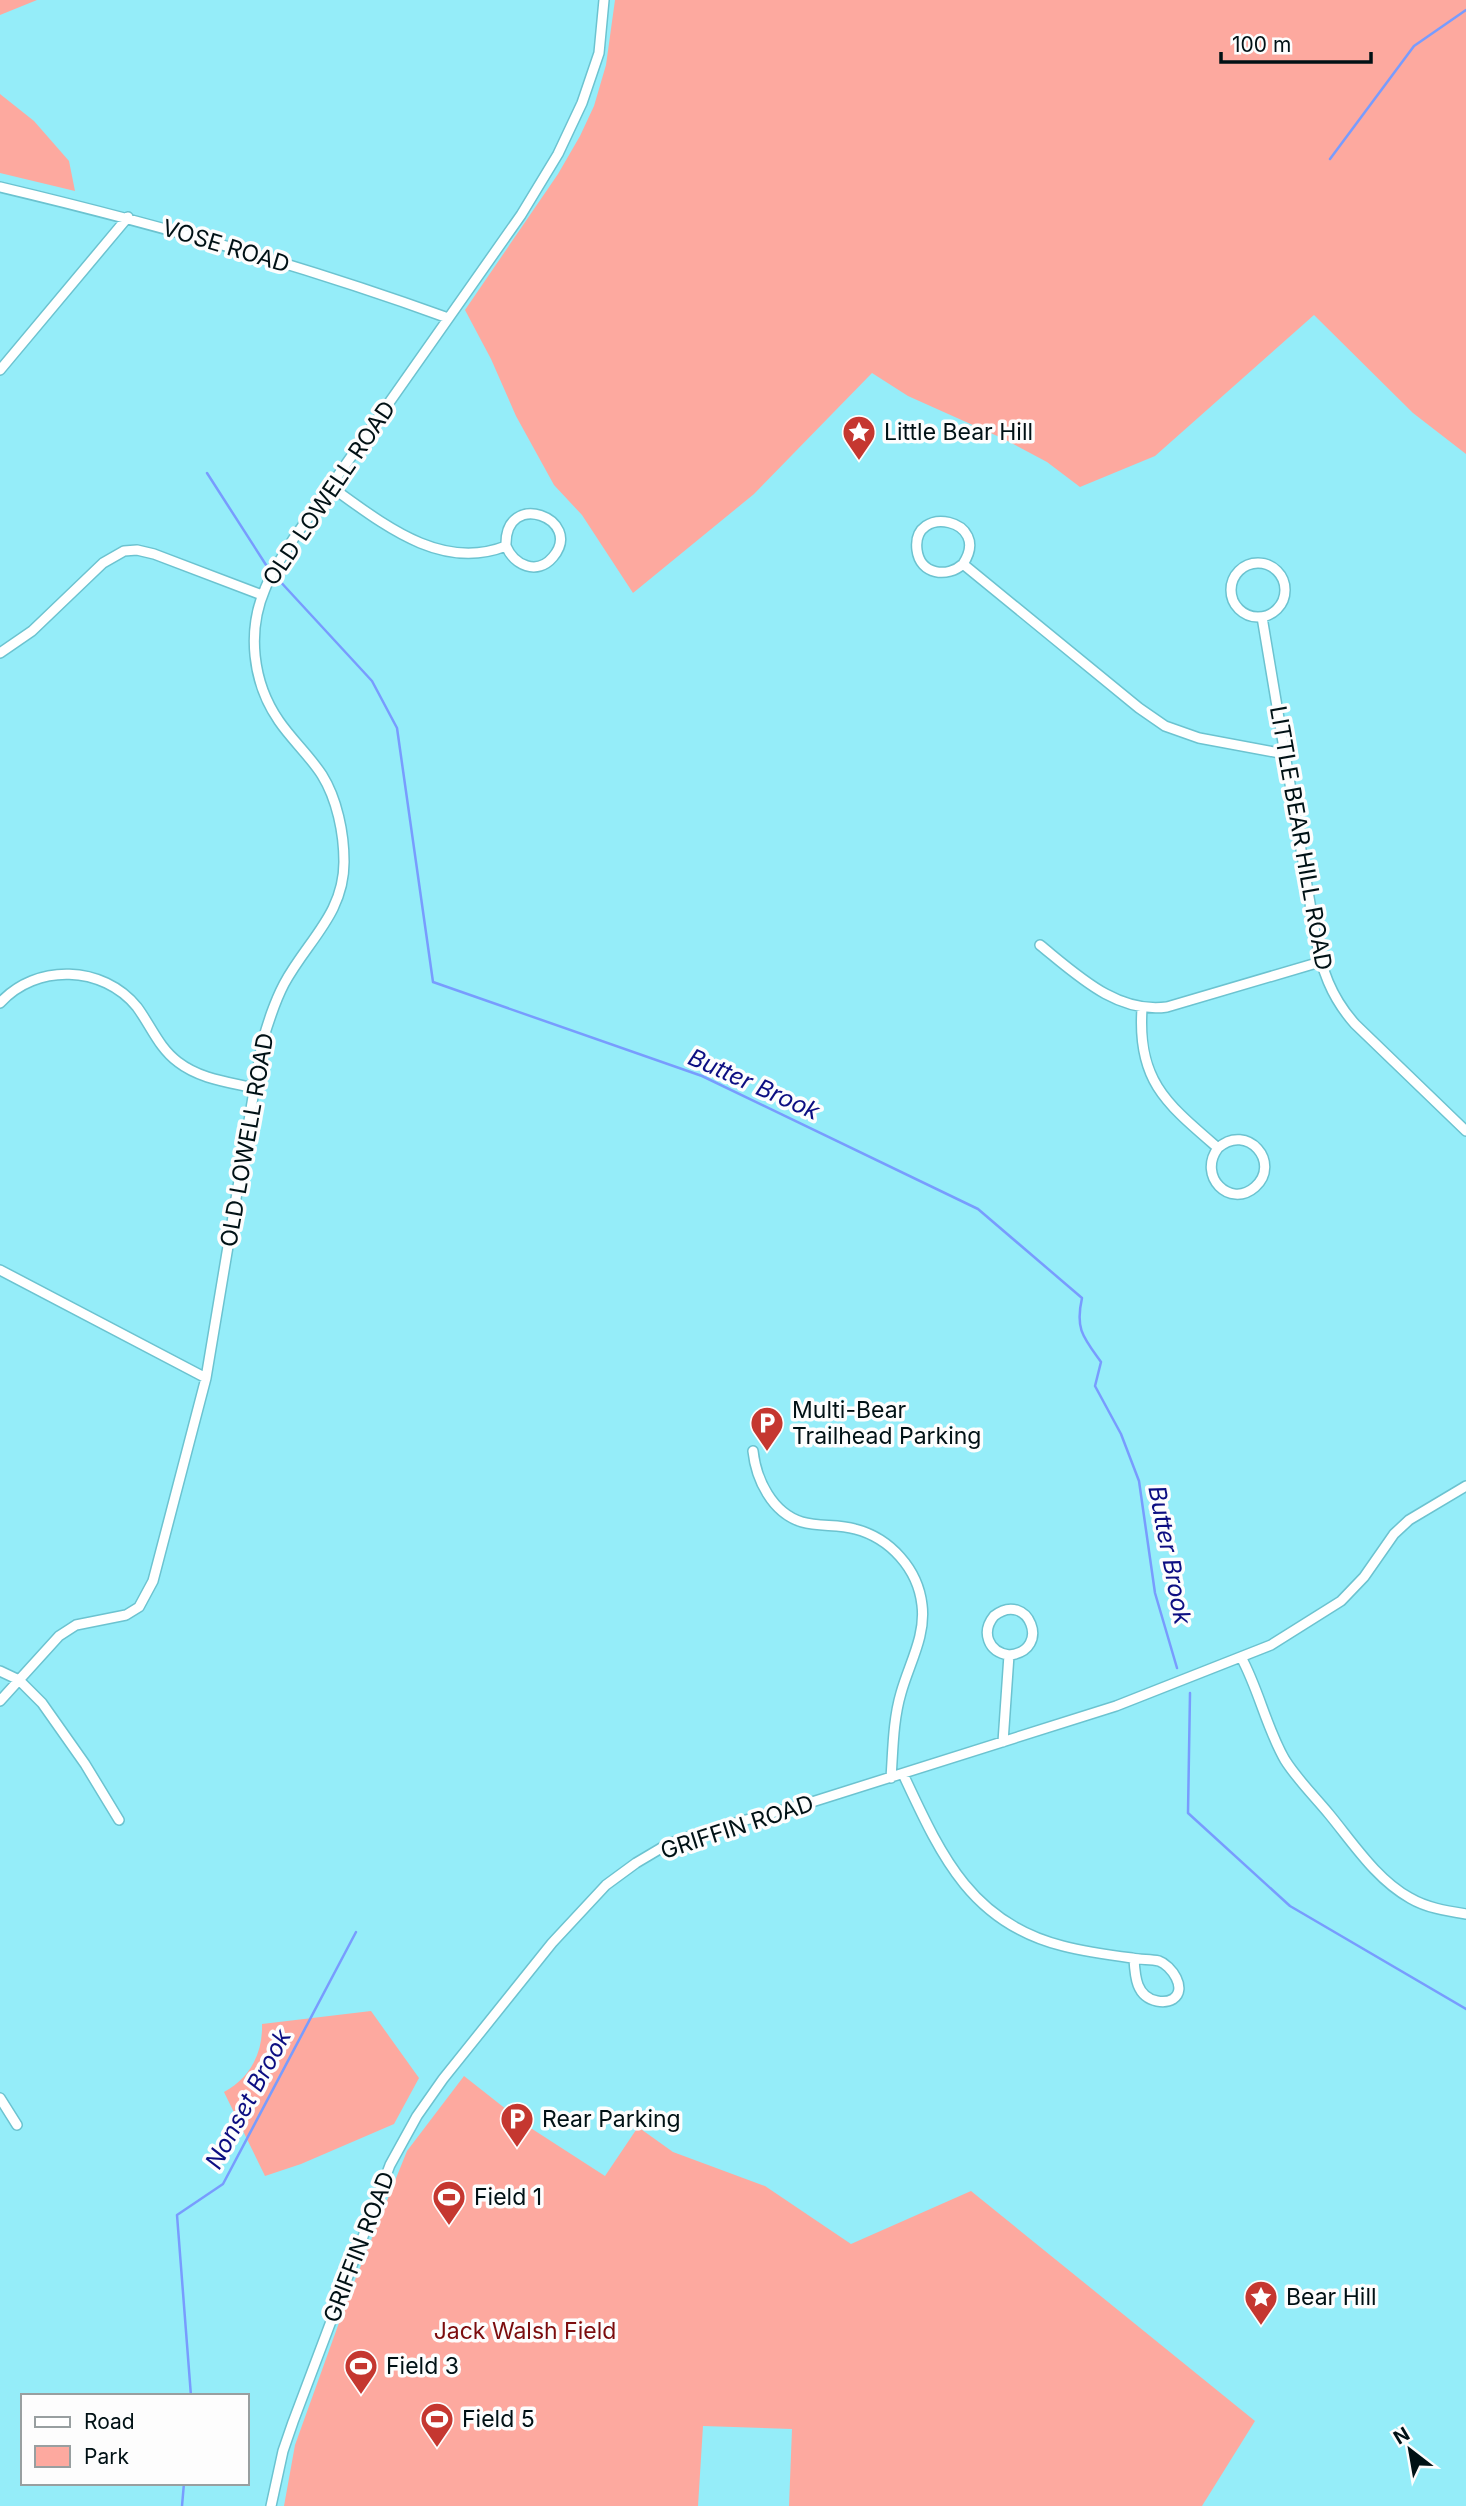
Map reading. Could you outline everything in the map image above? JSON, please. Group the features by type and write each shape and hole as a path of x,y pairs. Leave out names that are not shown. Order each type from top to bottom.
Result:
{"street":[{"name":"OLD LOWELL ROAD","path":"0,1701 59,1636 76,1625 126,1615 139,1607 145,1598 165,1539 206,1378 262,1043 272,1010 291,973 334,908 342,884 344,862 334,800 323,776 278,720 265,696 256,666 253,635 262,595 294,538 521,215 558,154 582,103 599,53 604,0"},
{"name":"VOSE ROAD","path":"0,187 128,217 256,254 448,318"},
{"path":"0,370 128,217"},
{"path":"330,486 400,535 431,548 477,554 491,552 506,545"},
{"path":"536,513 551,520 557,527 559,536 556,554 542,565 524,565 510,554 506,545 506,537 513,522 528,514 536,513"},
{"path":"943,521 962,529 968,538 969,549 963,564 944,573 928,568 920,560 917,550 923,529 932,523 943,521"},
{"path":"0,653 32,631 103,563 124,551 137,550 154,554 262,595"},
{"path":"1255,562 1272,566 1284,581 1285,591 1278,608 1262,617 1245,614 1238,609 1230,593 1234,576 1255,562"},
{"path":"963,564 1158,721 1188,735 1285,754"},
{"name":"LITTLE BEAR HILL ROAD","path":"1262,617 1320,962 1334,996 1355,1024 1466,1131"},
{"path":"1040,945 1090,984 1124,1003 1142,1009 1167,1007 1320,962"},
{"path":"0,1003 16,989 43,976 72,974 101,980 114,987 136,1006 159,1042 182,1065 201,1075 254,1088"},
{"path":"1142,1009 1144,1059 1154,1083 1177,1112 1218,1148"},
{"path":"1238,1139 1258,1148 1264,1158 1265,1170 1257,1185 1237,1194 1226,1191 1217,1184 1210,1169 1218,1148 1227,1141 1238,1139"},
{"path":"0,1270 206,1378"},
{"path":"753,1451 757,1474 765,1491 788,1516 802,1522 855,1529 871,1534 897,1553 913,1576 922,1604 921,1630 897,1710 891,1778"},
{"name":"GRIFFIN ROAD","path":"271,2506 283,2451 293,2422 400,2144 443,2079 569,1923 606,1885 668,1844 891,1778 1116,1706 1282,1640 1340,1601 1364,1577 1394,1534 1409,1520 1466,1486"},
{"path":"1013,1609 1023,1613 1030,1621 1032,1637 1024,1650 1009,1655 994,1649 988,1641 986,1630 990,1620 998,1612 1013,1609"},
{"path":"1003,1742 1009,1655"},
{"path":"1241,1657 1285,1760 1380,1874 1411,1899 1445,1911 1466,1913"},
{"path":"0,1671 19,1680 42,1703 85,1764 119,1820"},
{"path":"903,1774 933,1838 953,1872 987,1909 1016,1929 1046,1941 1094,1953 1158,1961 1169,1968 1178,1984 1174,1998 1158,2001 1140,1991 1135,1979 1134,1959"},
{"path":"0,2098 17,2125"}],"green space":[{"path":"0,0 37,0 0,15"},
{"path":"615,0 1466,0 1466,454 1413,413 1314,315 1155,456 1080,487 1047,462 1004,439 908,396 872,373 754,494 633,593 582,515 554,485 516,416 491,359 465,310 558,174 580,136 594,106 606,65"},
{"path":"0,94 34,121 69,161 75,191 0,173"},
{"path":"371,2011 419,2078 394,2124 301,2164 265,2176 224,2092 241,2080 253,2064 260,2045 262,2024"},
{"name":"Jack Walsh Field","path":"464,2076 526,2125 605,2176 638,2127 673,2152 765,2186 851,2244 971,2191 1255,2421 1202,2506 789,2506 792,2429 703,2426 698,2506 284,2506 295,2445 349,2295 407,2151"}],"waterway":[{"path":"1330,159 1414,46 1466,10"},
{"name":"Butter Brook","path":"207,473 268,568"},
{"name":"Butter Brook","path":"277,578 372,681 397,728 433,982 702,1076 978,1209 1082,1298 1079,1318 1082,1332 1101,1362 1095,1386 1121,1434 1139,1481 1155,1593 1177,1668"},
{"name":"Butter Brook","path":"1190,1693 1188,1813 1290,1906 1466,2009"},
{"name":"Nonset Brook","path":"191,2394 177,2215 223,2184 356,1932"},
{"name":"Nonset Brook","path":"182,2506 184,2485"}],"place":[{"name":"Little Bear Hill","path":"859,462"},
{"name":"Multi-Bear Trailhead Parking","path":"767,1453"},
{"name":"Rear Parking","path":"517,2149"},
{"name":"Field 1","path":"449,2227"},
{"name":"Bear Hill","path":"1261,2327"},
{"name":"Field 3","path":"361,2396"},
{"name":"Field 5","path":"437,2449"}]}
